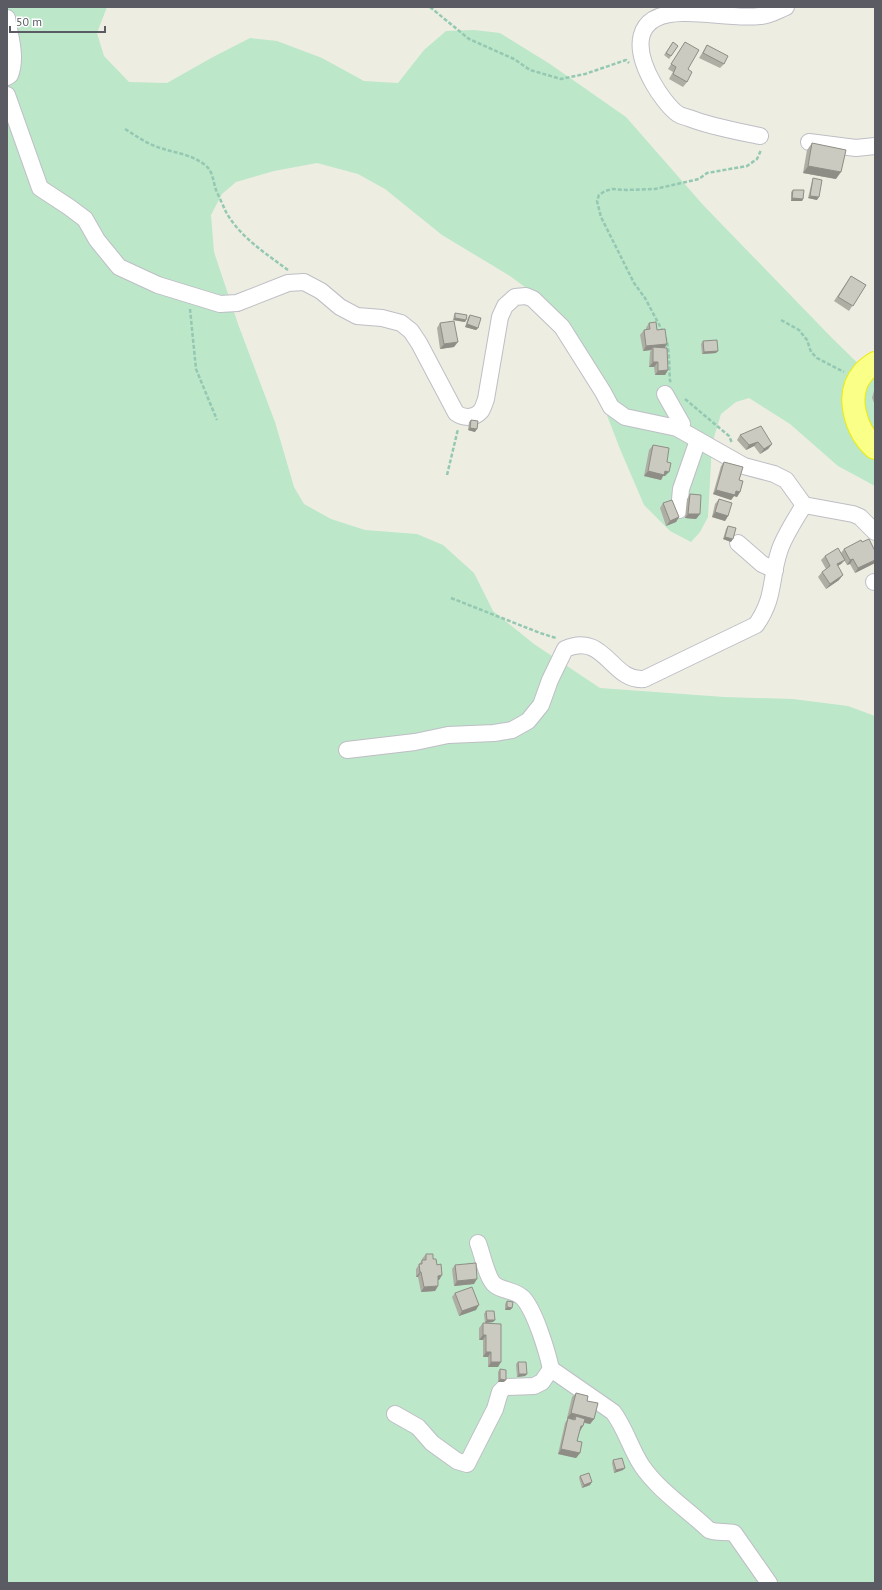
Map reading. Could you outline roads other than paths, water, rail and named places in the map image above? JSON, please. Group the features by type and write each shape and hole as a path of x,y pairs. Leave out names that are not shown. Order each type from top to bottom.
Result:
{"highway":[{"path":"875,363 863,373 855,390 855,416 858,425 865,438 875,448"}],"street":[{"path":"760,136 703,124 678,114 662,97 650,77 640,49 640,36 646,25 654,19 664,15 681,13 742,17 762,16 786,7"},
{"path":"7,18 14,66 10,75 7,77"},
{"path":"7,94 40,188 85,219 97,240 120,267 158,285 220,304 237,302 288,282 304,282 321,291 340,307 358,316 393,320 406,326 419,343 456,413 461,416 473,416 481,411 486,399 500,317 510,300 521,295 526,296 539,304 562,327 611,407 625,417 677,428 737,463 774,474 786,480 804,505 853,514 860,518 875,532"},
{"path":"810,142 856,148 875,146"},
{"path":"670,390 682,424 681,430"},
{"path":"679,510 681,489 698,440"},
{"path":"347,750 415,742 448,735 494,733 512,730 528,722 541,705 550,680 565,649 574,645 585,644 594,648 629,677 636,680 644,679 756,625 769,602 779,551 804,505"},
{"path":"738,543 762,564 776,570"},
{"path":"478,1243 489,1278 496,1285 522,1296 528,1304 544,1344 551,1369 613,1412 618,1418 628,1442 653,1481 709,1530 715,1533 726,1531 734,1533 769,1583"},
{"path":"395,1414 418,1427 432,1443 457,1461 467,1464 495,1409 500,1392 505,1387 534,1386 542,1382 551,1369"}]}
